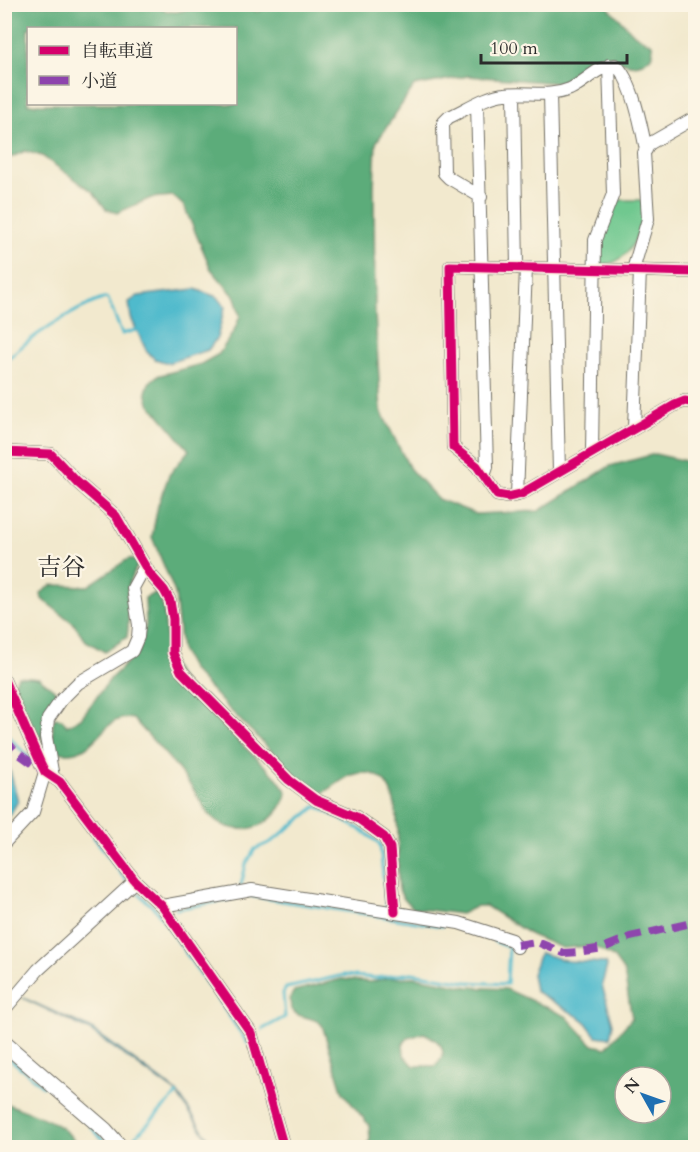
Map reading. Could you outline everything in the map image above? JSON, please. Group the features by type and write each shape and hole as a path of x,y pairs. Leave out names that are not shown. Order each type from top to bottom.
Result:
{"street":[{"path":"592,453 595,240 613,194 609,65"},
{"path":"481,197 444,173 444,122 503,93 550,94 571,88 609,65 618,67 628,83 646,150 648,219 636,270 634,428"},
{"path":"514,94 521,268 517,495"},
{"path":"550,94 559,472"},
{"path":"477,105 487,467 484,476"},
{"path":"646,150 650,144 695,119"},
{"path":"696,272 450,266 453,447 477,466 497,495 508,497 517,495 559,472 675,405 685,401 696,403"},
{"path":"4,452 47,453 56,457 77,482 116,516 145,566 170,602 173,619 173,653 177,664 189,680 288,780 316,801 356,818 384,837 390,848 395,912"},
{"path":"4,843 33,812 49,774 46,737 48,719 62,699 78,683 132,651 138,637 139,625 133,588 145,566"},
{"path":"4,680 49,774 135,881 162,906 251,1033 284,1148"},
{"path":"4,1010 38,970 135,881"},
{"path":"162,906 242,890 459,923 512,940 517,947"},
{"path":"4,1043 105,1130 121,1148"}],"green space":[{"path":"199,4 243,5 258,12 271,4 606,5 635,35 652,44 653,54 644,62 634,65 612,58 558,83 468,76 414,86 376,143 375,314 381,411 410,469 438,499 476,514 539,511 610,466 655,454 690,462 695,467 695,1147 365,1147 370,1140 369,1125 343,1093 322,1025 298,1015 291,1009 290,998 294,991 342,979 371,982 387,978 415,977 468,987 506,989 566,1016 593,1045 606,1048 632,1018 624,972 613,957 593,946 562,948 531,935 486,906 477,906 461,914 413,908 404,900 399,889 396,815 392,796 384,781 371,774 352,775 320,794 310,789 192,670 181,650 175,593 152,537 158,505 169,475 189,450 149,403 146,392 149,383 157,376 201,364 219,354 234,331 240,316 235,297 211,269 184,206 173,196 151,198 117,213 106,209 93,192 42,156 25,151 5,160 5,5 154,5 176,12","holes":["424,1033 435,1039 443,1051 440,1061 435,1066 414,1066 404,1055 403,1044 408,1038"]},
{"path":"614,200 643,200 641,221 634,243 628,252 610,264 599,265 598,247"},
{"path":"128,559 133,559 139,564 129,583 127,637 105,652 86,641 73,623 42,599 41,593 52,585 88,586"},
{"path":"155,593 163,605 168,655 179,677 204,707 277,778 287,792 276,813 258,826 237,829 215,820 178,768 133,719 113,722 82,750 71,753 58,752 52,746 55,718 62,719 67,726 81,718 111,678 139,651 146,625 145,598"},
{"path":"18,676 39,678 57,692 41,740 18,700 14,685"},
{"path":"5,1103 56,1124 79,1147 5,1147"}],"water":[{"path":"195,289 217,297 225,307 217,338 208,350 168,363 155,359 147,352 131,318 129,302 138,296"},
{"path":"4,749 18,801 5,823 4,823"},
{"path":"540,953 568,961 606,963 602,985 613,1024 610,1038 596,1036 584,1020 535,991 532,974"},
{"path":"23,998 90,1028 177,1092 214,1147 176,1093 89,1030"}],"waterway":[{"path":"4,363 51,325 105,298 108,299 122,334 139,329"},
{"path":"4,732 35,764"},
{"path":"316,806 363,831 380,844 386,906"},
{"path":"241,885 246,864 255,849 271,842 317,806"},
{"path":"94,837 125,879"},
{"path":"139,894 157,911 249,1045"},
{"path":"250,896 442,926"},
{"path":"176,909 229,900"},
{"path":"494,941 509,948 507,983"},
{"path":"263,1029 285,1017 283,993 286,988 344,975 375,978 412,973 467,982 507,984"},
{"path":"4,1054 43,1086"},
{"path":"131,1141 177,1094"},
{"path":"91,1127 109,1146"}],"marked path":[{"path":"4,738 15,751 43,771"},
{"path":"517,945 537,942 564,953 578,952 603,948 630,937 696,922"}],"cycle path":[{"path":"696,272 450,266 453,447 477,466 497,495 508,497 521,494 675,405 685,401 696,403"},
{"path":"4,452 51,454 77,482 116,516 149,573 164,590 170,601 173,619 173,653 181,671 289,780 316,800 356,817 384,837 390,848 395,912"},
{"path":"4,680 45,772 60,782 135,881 162,906 251,1033 284,1148"}],"district":[{"name":"吉谷","path":"61,567"}]}
